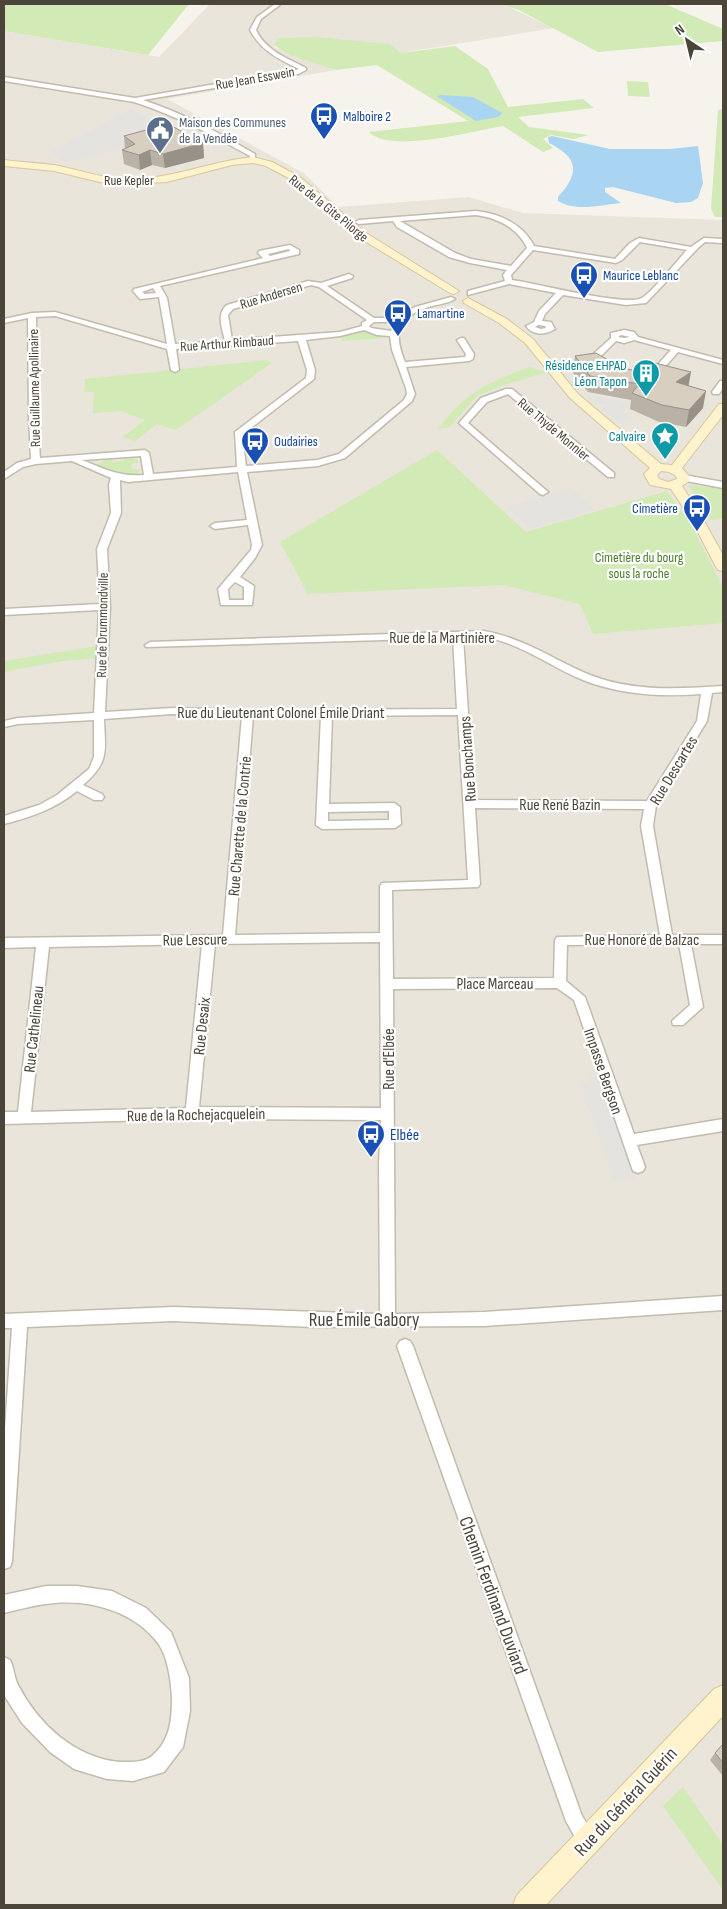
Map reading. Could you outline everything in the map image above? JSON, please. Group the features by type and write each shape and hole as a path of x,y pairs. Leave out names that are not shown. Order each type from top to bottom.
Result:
{"street":[{"name":"Rue Jean Esswein","path":"135,100 298,72 304,69 269,51 257,38 254,30 259,18 278,4"},
{"name":"Rue de la Gite Pilorge","path":"4,79 135,100 180,115 253,155 254,160 269,164 297,179 332,212 362,235 452,295"},
{"name":"Rue Kepler","path":"4,163 54,168 112,182 133,182 167,179 232,162 254,160"},
{"path":"359,222 483,213 492,215 522,232 529,240 531,248"},
{"path":"396,220 400,225 452,255 470,261 513,269"},
{"path":"531,248 616,261 621,258 634,242 639,240 692,248"},
{"path":"470,297 509,282 626,303 643,301 692,248 704,240 723,241"},
{"path":"509,282 508,275 531,248"},
{"path":"161,294 146,298 137,292 155,285 268,258"},
{"name":"Rue Andersen","path":"321,285 349,276"},
{"name":"Rue Andersen","path":"229,343 225,311 311,283 321,285 372,320"},
{"path":"155,285 161,294 175,370"},
{"path":"75,458 76,462 116,477 128,479 318,463 342,456 408,401 411,394 393,334 394,326 398,320 411,312 463,290 528,341 574,396 658,468 651,472 651,479 664,485 678,477 723,407"},
{"path":"537,323 542,314 561,292"},
{"name":"Rue Arthur Rimbaud","path":"4,321 32,315 55,314 170,347 301,338 340,334 365,328 377,334 393,334"},
{"name":"Rue Guillaume Apollinaire","path":"32,315 33,418 36,461"},
{"path":"365,328 368,322 372,320 398,320"},
{"path":"594,358 615,338 614,335 623,332 631,334 634,338 723,362"},
{"path":"232,577 257,549 242,469 238,434 310,379 311,370 301,338"},
{"path":"402,365 469,360 470,354 462,340"},
{"path":"653,375 676,350"},
{"path":"716,392 723,383"},
{"name":"Rue Thyde Monnier","path":"543,492 463,423 484,400 509,391 611,475"},
{"path":"4,476 20,466 36,461 145,453 149,477"},
{"name":"Rue de Drummondville","path":"4,820 43,808 76,786 93,771 100,757 99,716 105,607 102,549 116,513 114,485 116,477"},
{"path":"678,477 723,485"},
{"path":"678,477 697,519 723,567"},
{"path":"215,526 253,522"},
{"path":"4,612 105,607"},
{"name":"Rue Bonchamps","path":"458,634 474,884"},
{"name":"Rue de la Martinière","path":"150,645 484,634 510,639 586,677 610,685 652,691 707,691 723,689"},
{"name":"Rue Descartes","path":"666,939 647,826 650,805 702,721 707,691"},
{"name":"Rue du Lieutenant Colonel Émile Driant","path":"4,724 18,721 172,712 327,714 463,712"},
{"name":"Rue Charette de la Contrie","path":"229,938 248,713"},
{"path":"323,808 394,807 395,824 322,825 327,714"},
{"path":"76,786 98,797"},
{"name":"Rue René Bazin","path":"470,804 650,805"},
{"name":"Rue d'Elbée","path":"387,1321 386,886 466,886 474,884"},
{"name":"Rue Lescure","path":"4,943 209,938 387,937"},
{"name":"Rue Desaix","path":"192,1113 209,938"},
{"path":"678,1021 697,1007 684,939"},
{"name":"Rue Honoré de Balzac","path":"560,983 561,940 723,939"},
{"name":"Rue Cathelineau","path":"24,1117 43,942"},
{"name":"Place Marceau","path":"387,984 560,983"},
{"name":"Impasse Bergson","path":"560,983 579,997 638,1167"},
{"name":"Rue de la Rochejacquelein","path":"4,1118 192,1113 388,1114"},
{"path":"628,1141 723,1125"},
{"name":"Rue Émile Gabory","path":"12,1321 174,1314 387,1321 484,1319 723,1303"},
{"path":"4,1561 12,1321"},
{"name":"Chemin Ferdinand Duviard","path":"404,1346 574,1821 588,1841"},
{"path":"4,1604 46,1595 77,1595 112,1600 140,1614 165,1638 180,1678 181,1711 177,1741 157,1765 134,1772 106,1770 82,1762 56,1746 28,1717 9,1687 4,1666"},
{"name":"Rue du Général Guérin","path":"527,1905 723,1698"}],"shaded area":[{"path":"210,4 502,4 554,28 401,53 278,38 274,47 336,70 167,99 305,174 338,207 469,197 523,213 723,220 723,1905 4,1905 4,31 159,57"},
{"path":"131,109 177,133 66,163 49,153"},
{"path":"587,395 610,398 609,402 615,399 630,405 622,411 633,419 623,424 599,409 608,405 591,401 587,398"},
{"path":"571,488 595,510 531,529 507,507"},
{"path":"605,1074 638,1167 633,1179 615,1181 581,1088 594,1076"}],"green space":[{"path":"4,4 189,4 148,55 4,31"},
{"path":"500,4 665,4 723,29 723,41 598,52 519,10"},
{"path":"314,37 390,44 401,53 455,46 488,69 508,107 583,99 594,108 518,117 529,127 589,135 573,139 551,135 543,139 553,148 543,152 503,126 453,136 413,141 395,141 380,138 369,132 468,121 377,65 336,70 289,55 274,45 278,38"},
{"path":"627,81 648,82 650,97 628,96"},
{"path":"723,109 723,217 715,217 711,209 718,110"},
{"path":"364,331 386,338 342,341 340,336"},
{"path":"268,360 272,363 176,430 157,424 135,441 123,437 145,420 120,411 93,413 94,392 84,392 85,379"},
{"path":"529,367 547,372 501,386 477,396 450,427 438,429 458,406 478,390"},
{"name":"Cimetière du bourg sous la roche","path":"437,450 526,532 667,491 689,521 723,587 723,623 593,634 580,604 503,585 308,594 280,542"},
{"path":"128,456 138,460 138,463 131,464 132,469 140,469 139,473 128,476 96,466 107,458 112,458 112,462 124,461 124,457"},
{"path":"688,485 723,488 723,519 710,520"},
{"path":"97,646 97,658 63,661 4,672 4,661"},
{"path":"683,1787 723,1845 723,1890 663,1806"}],"water":[{"path":"437,96 473,97 502,113 498,117 476,121"},
{"path":"552,136 610,149 670,149 698,146 703,183 698,198 691,202 676,203 613,187 605,188 605,192 621,203 589,207 565,204 558,201 558,197 570,181 573,167 571,160 566,154 549,143 548,137"}],"building":[{"path":"168,124 203,143 163,154 150,150 139,155 122,150 135,144 124,136"},
{"path":"596,353 622,368 647,373 655,363 691,372 676,382 706,391 689,410 662,405 632,393 639,384 590,376 575,356"},
{"path":"723,1744 723,1763 715,1753"}],"place":[{"name":"Malboire 2","path":"324,140"},
{"name":"Maison des Communes de la Vendée","path":"160,154"},
{"name":"Maurice Leblanc","path":"584,299"},
{"name":"Lamartine","path":"398,337"},
{"name":"Résidence EHPAD Léon Tapon","path":"646,397"},
{"name":"Calvaire","path":"665,460"},
{"name":"Oudairies","path":"255,465"},
{"name":"Cimetière","path":"697,532"},
{"name":"Elbée","path":"371,1158"}]}
